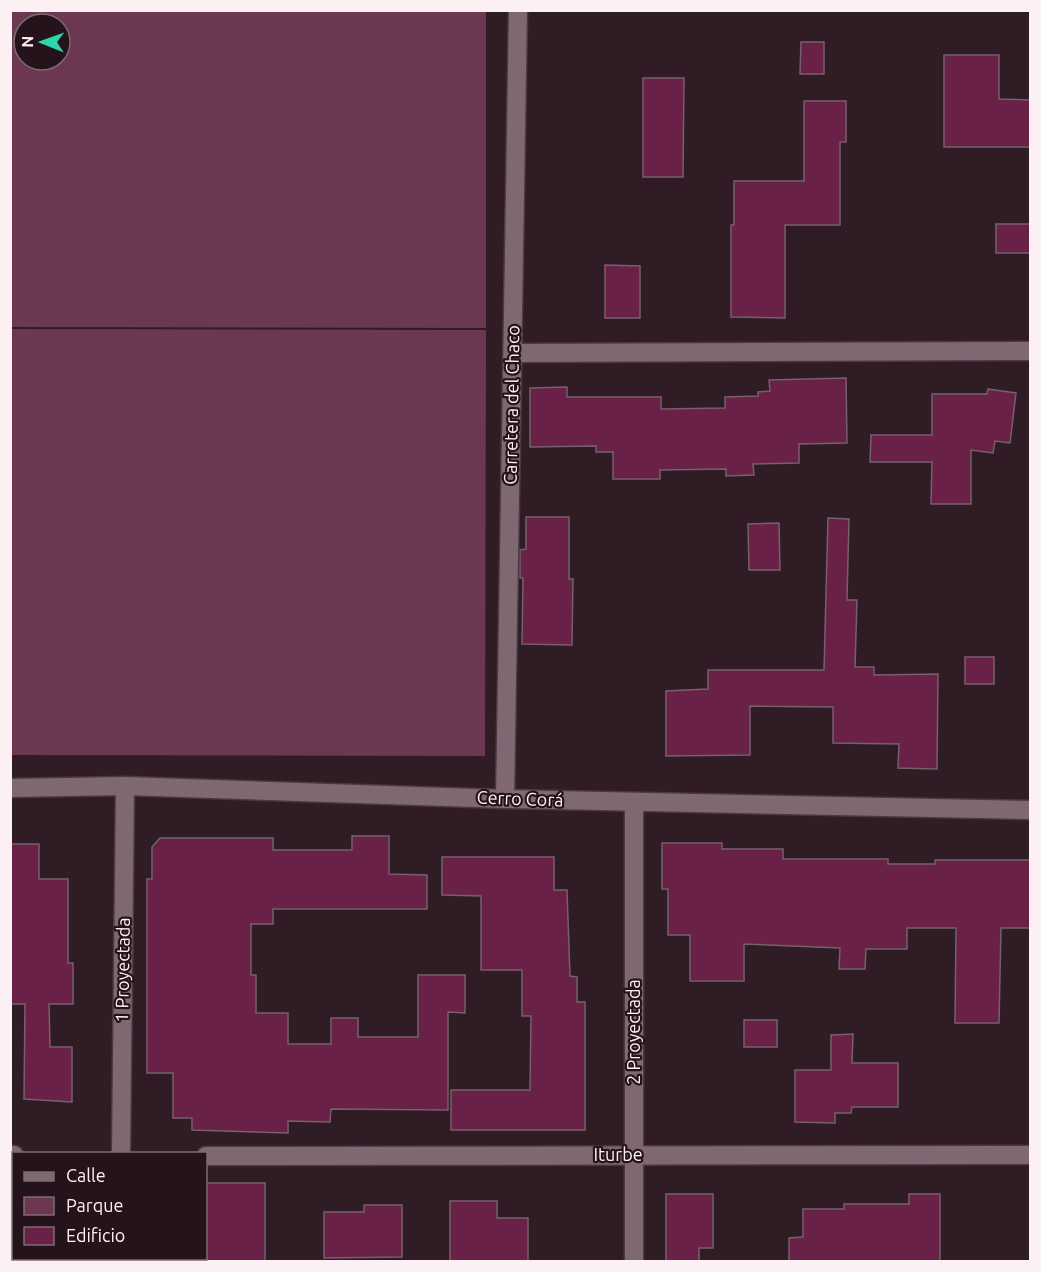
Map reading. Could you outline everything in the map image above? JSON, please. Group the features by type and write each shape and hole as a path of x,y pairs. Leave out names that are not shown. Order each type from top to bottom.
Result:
{"street":[{"name":"Carretera del Chaco","path":"505,799 518,10"},
{"path":"513,353 1030,351"},
{"name":"Cerro Corá","path":"10,788 125,786 505,799 1030,810"},
{"name":"1 Proyectada","path":"121,1152 125,786"},
{"name":"2 Proyectada","path":"634,802 634,1262"},
{"name":"Iturbe","path":"207,1156 1030,1155"}],"green space":[{"path":"10,11 486,11 486,328 11,327"},
{"path":"11,329 486,330 485,756 11,755"}],"building":[{"path":"801,42 824,42 824,74 800,74"},
{"path":"944,55 999,55 999,99 1030,100 1030,147 944,147"},
{"path":"643,78 684,78 683,177 643,177"},
{"path":"804,101 846,101 846,142 840,142 840,225 785,225 785,318 731,317 731,225 734,225 734,181 804,181"},
{"path":"996,224 1030,224 1030,253 996,253"},
{"path":"605,265 640,266 640,318 605,318"},
{"path":"846,378 847,443 799,444 799,463 753,464 754,475 726,476 726,469 660,470 660,479 613,479 613,452 596,452 596,446 530,447 530,388 567,387 567,397 661,397 661,409 725,408 725,397 758,396 758,392 770,391 769,380"},
{"path":"988,389 1016,393 1010,443 995,441 993,453 971,450 971,504 931,504 932,462 870,462 871,435 932,435 932,394 987,394"},
{"path":"526,517 569,517 569,579 573,579 572,645 522,644 523,578 520,578 520,550 526,549"},
{"path":"828,518 849,519 847,600 857,600 855,667 874,667 874,675 938,674 937,769 898,768 899,744 833,743 833,707 750,706 750,755 666,756 666,691 708,689 708,670 824,670"},
{"path":"779,523 780,570 749,570 748,524"},
{"path":"965,657 994,657 994,684 965,684"},
{"path":"352,836 389,836 389,874 427,875 427,909 273,909 273,924 251,924 251,975 256,975 256,1013 288,1013 288,1044 331,1044 331,1018 358,1018 358,1037 418,1037 418,975 465,975 465,1013 448,1012 448,1110 331,1109 330,1122 288,1121 288,1133 192,1130 192,1118 173,1118 173,1073 147,1073 147,879 152,879 152,847 160,838 273,838 273,850 352,850"},
{"path":"662,843 722,843 722,849 783,849 783,859 888,859 888,864 935,864 935,860 1030,860 1030,928 1001,928 999,1023 955,1023 956,928 907,928 907,949 866,949 865,969 839,969 840,948 744,944 744,981 690,981 690,935 668,935 668,889 662,889"},
{"path":"10,844 39,844 39,879 68,879 68,963 73,963 73,1004 49,1004 50,1047 72,1047 72,1102 24,1099 25,1004 10,1004"},
{"path":"442,857 554,857 554,890 567,890 570,976 577,977 577,1002 585,1002 585,1130 451,1130 451,1090 530,1090 531,1016 522,1016 522,970 481,970 481,896 442,895"},
{"path":"744,1020 777,1020 777,1047 744,1047"},
{"path":"853,1034 852,1063 898,1063 898,1107 852,1107 851,1113 835,1113 835,1123 795,1122 795,1070 831,1070 831,1035"},
{"path":"207,1183 265,1183 265,1262 206,1262"},
{"path":"666,1194 713,1194 713,1248 699,1248 699,1262 666,1262"},
{"path":"909,1194 940,1194 940,1262 789,1262 789,1238 803,1237 803,1209 844,1209 844,1204 909,1204"},
{"path":"450,1201 497,1201 497,1218 528,1218 528,1262 450,1261"},
{"path":"364,1205 402,1205 402,1257 324,1258 324,1212 364,1212"}]}
